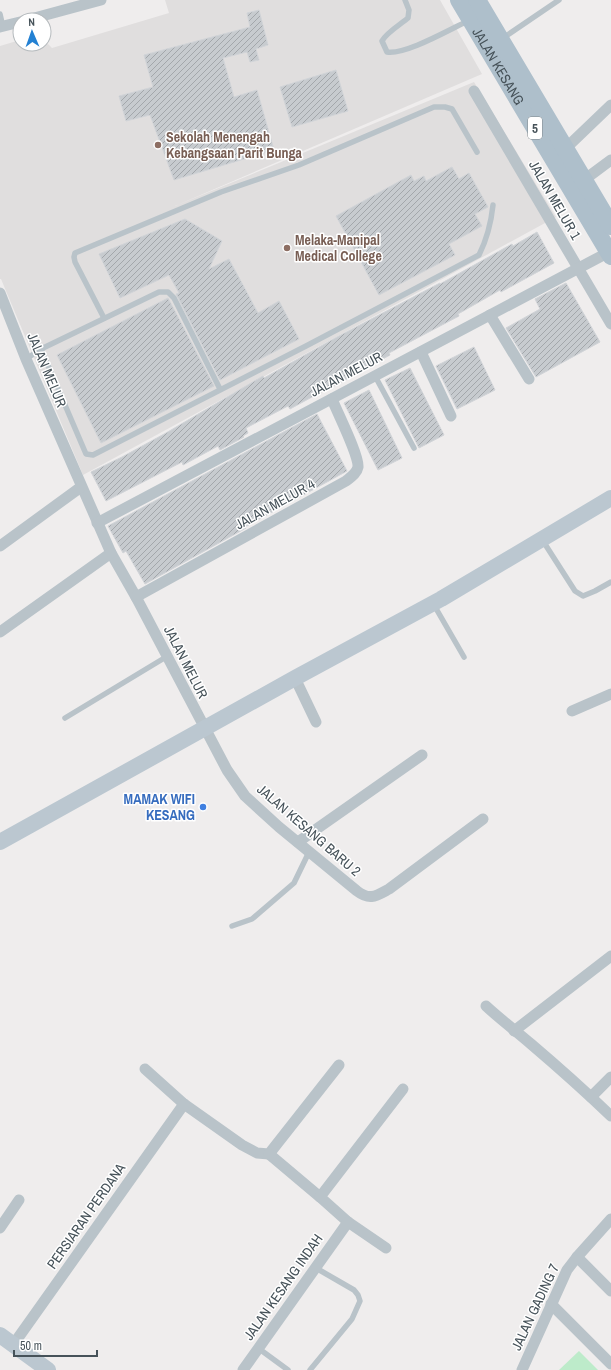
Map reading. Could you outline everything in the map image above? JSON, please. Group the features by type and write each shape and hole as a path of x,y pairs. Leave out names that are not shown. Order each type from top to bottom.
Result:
{"main road":[{"name":"JALAN KESANG","path":"459,0 610,254"},
{"name":"JALAN KESANG","path":"477,0 611,226"}],"street":[{"path":"52,13 101,0"},
{"path":"1,27 12,24"},
{"name":"JALAN MELUR 1","path":"474,91 611,324"},
{"path":"565,149 611,105"},
{"path":"584,180 611,160"},
{"name":"JALAN MELUR","path":"97,523 490,314 578,268 610,254"},
{"name":"JALAN MELUR","path":"0,293 26,359 111,553 136,597 204,729"},
{"path":"490,314 529,379"},
{"path":"420,352 451,416"},
{"name":"JALAN MELUR 4","path":"136,597 340,485 355,473 358,467 356,457 332,399"},
{"path":"0,546 81,487"},
{"path":"0,842 433,603 611,498"},
{"path":"0,632 111,553"},
{"path":"295,678 316,722"},
{"path":"572,711 611,694"},
{"name":"JALAN KESANG BARU 2","path":"204,729 227,770 245,796 279,827 363,895 374,897 389,889 483,819"},
{"path":"298,842 422,755"},
{"path":"514,1031 611,956"},
{"path":"486,1006 530,1043 611,1116"},
{"path":"269,1154 339,1065"},
{"path":"145,1069 184,1104 242,1145 257,1153 269,1154 348,1222 386,1248"},
{"path":"591,1097 611,1077"},
{"path":"320,1197 403,1089"},
{"name":"PERSIARAN PERDANA","path":"13,1345 184,1104"},
{"path":"0,1228 20,1200"},
{"name":"JALAN GADING 7","path":"522,1370 567,1270 611,1219"},
{"name":"JALAN KESANG INDAH","path":"242,1370 348,1222"},
{"path":"577,1257 610,1289"},
{"path":"551,1304 611,1364"},
{"path":"0,1335 48,1370"}],"lane":[{"path":"406,0 409,10 408,18 385,36 382,41 387,52 393,53 407,50 470,20"},
{"path":"501,40 559,0"},
{"path":"0,14 1,27"},
{"path":"104,318 75,262 75,253 222,192 299,165 434,108 445,107 452,109 477,152"},
{"path":"41,349 86,454 89,456 93,455 306,346 479,255 490,227 493,206"},
{"path":"26,359 41,349 159,292 168,292 174,298 220,389"},
{"path":"375,376 414,448"},
{"path":"542,539 575,591 583,596 595,592 611,582"},
{"path":"433,603 464,657"},
{"path":"65,718 166,657"},
{"path":"232,926 252,919 294,883 309,852"},
{"path":"310,1370 352,1319 360,1302 358,1295 354,1290 316,1268"},
{"path":"258,1348 288,1370"}],"shaded area":[{"path":"165,0 440,0 482,74 175,206 474,82 556,217 83,475 0,279 0,46 12,42 12,52 52,52 52,48 169,13"}],"green space":[{"path":"579,1351 598,1370 559,1370"}],"building":[{"path":"259,10 268,45 256,49 259,60 250,62 247,52 223,58 234,97 257,90 274,150 174,180 150,115 126,121 119,96 153,87 144,55 250,27 247,13"},
{"path":"336,70 348,111 292,127 280,87"},
{"path":"452,167 459,179 469,173 488,207 475,214 482,226 449,244 455,255 379,295 336,216 411,175 414,181 424,176 426,181"},
{"path":"185,219 222,241 209,269 229,259 258,313 279,301 299,339 220,380 176,294 179,293 169,275 120,298 99,254"},
{"path":"537,232 554,263 501,292 500,290 458,314 459,316 389,353 390,355 334,386 290,409 288,406 246,428 248,433 243,436 244,437 220,450 218,446 183,465 182,462 106,501 91,472 166,433 263,376 264,378 337,337 440,284 512,244 513,246"},
{"path":"566,283 600,342 536,377 506,328 540,309 535,299"},
{"path":"168,298 214,386 101,443 57,355"},
{"path":"474,347 495,390 457,409 436,366"},
{"path":"410,368 444,435 419,448 385,380"},
{"path":"369,390 402,458 378,470 344,403"},
{"path":"317,414 347,471 145,584 126,551 123,553 108,526"}],"place":[{"name":"Sekolah Menengah Kebangsaan Parit Bunga","path":"158,145"},
{"name":"Melaka-Manipal Medical College","path":"287,248"},
{"name":"MAMAK WIFI KESANG","path":"203,807"}]}
